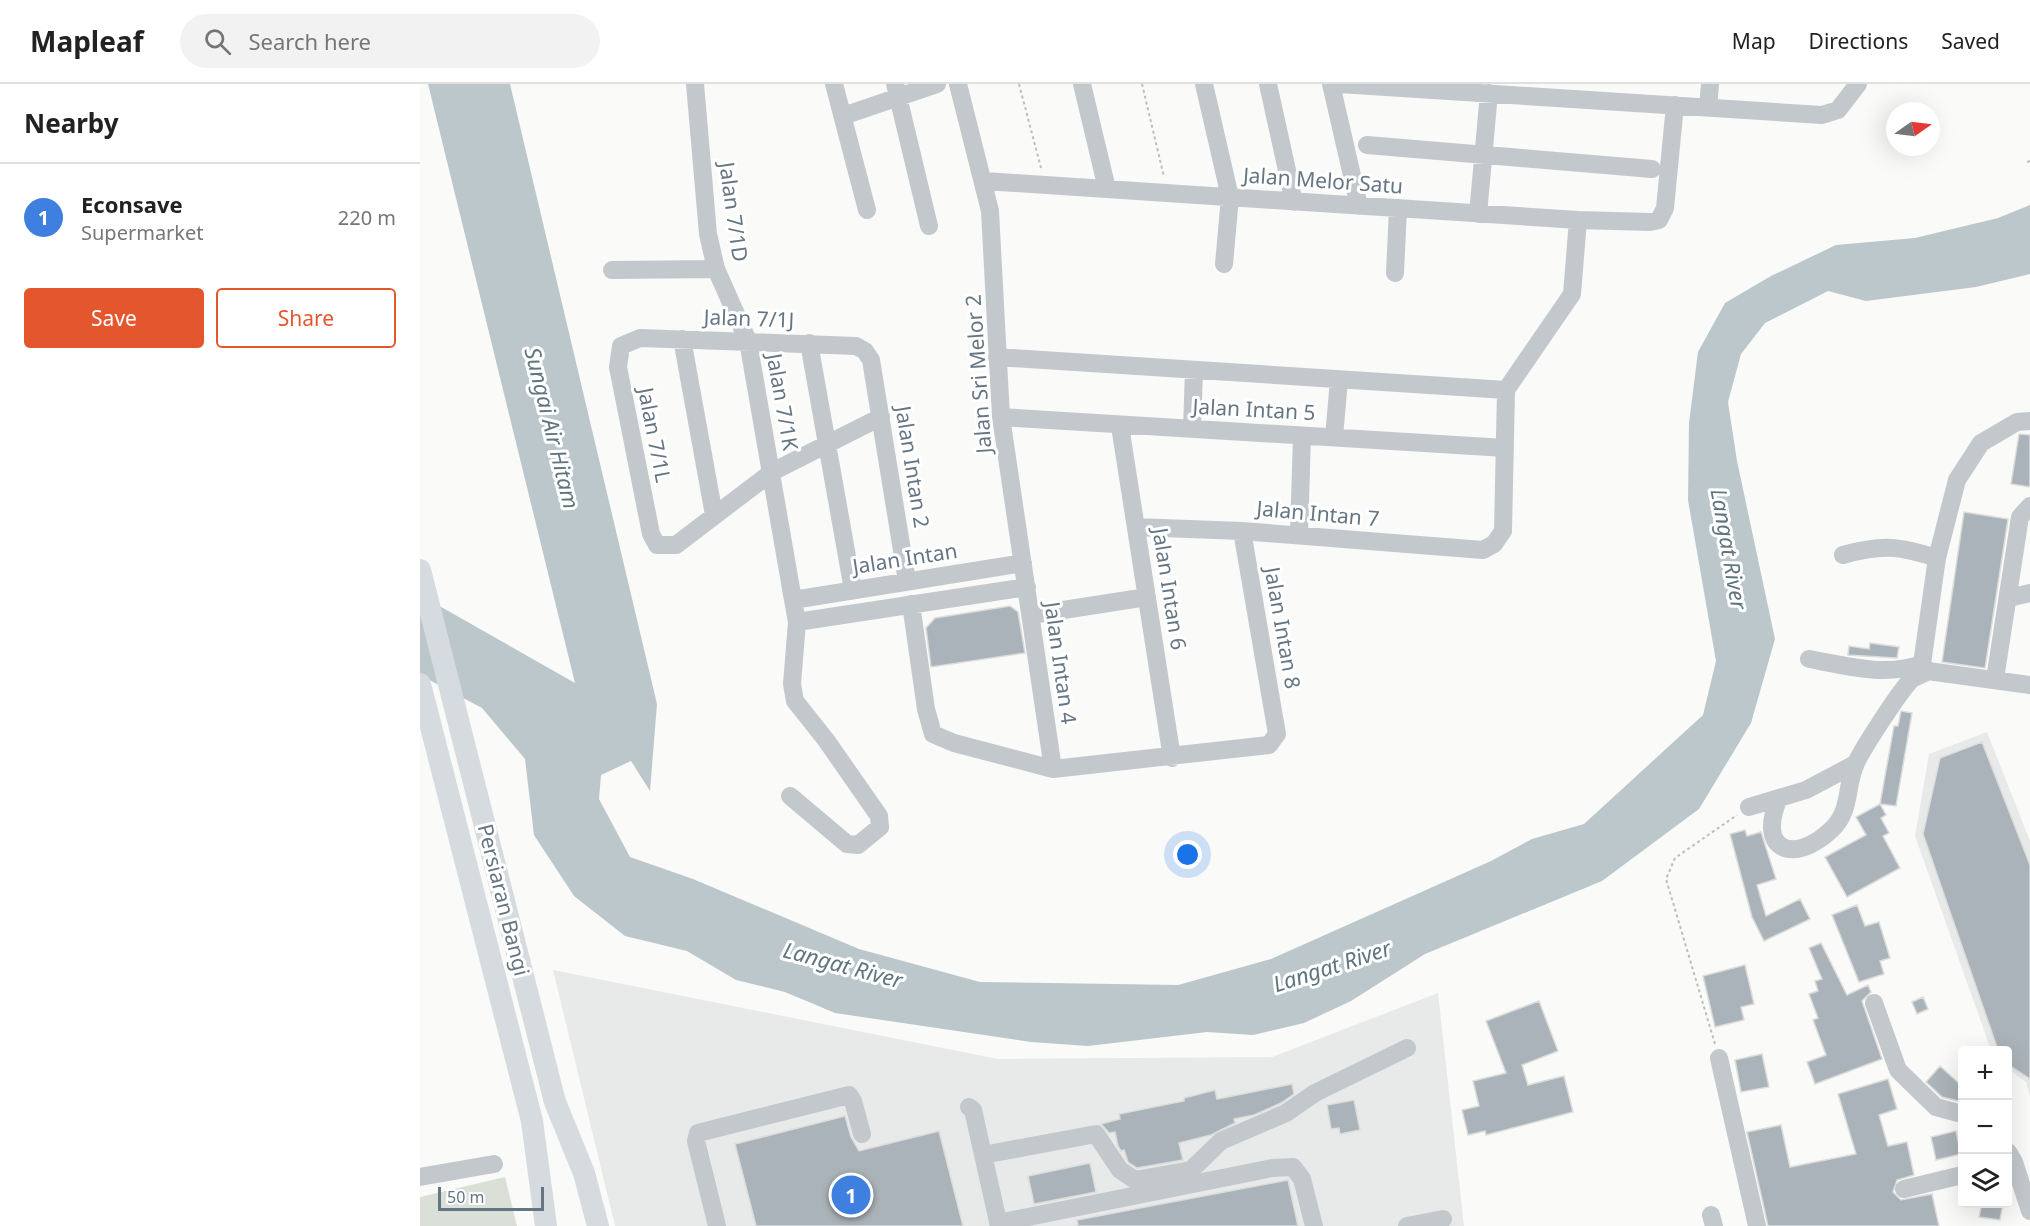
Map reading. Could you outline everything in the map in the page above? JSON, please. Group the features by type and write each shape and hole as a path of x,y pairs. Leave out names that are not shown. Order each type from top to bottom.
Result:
{"main road":[{"name":"Persiaran Bangi","path":"420,570 555,1102 584,1173 598,1226"},
{"name":"Persiaran Bangi","path":"420,684 532,1121 546,1226"},
{"path":"555,1102 581,1226"},
{"path":"532,1121 560,1226"}],"street":[{"name":"Jalan 7/1D","path":"695,84 708,234 716,269 748,341"},
{"path":"834,84 867,210"},
{"path":"843,116 897,91 937,84"},
{"name":"Jalan Sri Melor 2","path":"958,84 984,181 994,239 1001,417 1023,563"},
{"path":"1082,84 1107,189"},
{"path":"1204,84 1230,197 1224,264"},
{"path":"1268,84 1294,202"},
{"path":"1331,84 1359,206"},
{"path":"1339,84 1456,88 1489,93 1572,92 1708,108 1831,114 1838,110 1858,84"},
{"path":"1708,108 1710,84"},
{"path":"897,91 929,226"},
{"path":"1478,214 1489,93"},
{"name":"Jalan Melor Satu","path":"984,181 1478,214 1650,222 1659,220 1665,208 1674,105"},
{"path":"1367,145 1652,170"},
{"path":"1395,273 1398,208"},
{"path":"1505,448 1506,390 1572,294 1578,220"},
{"path":"612,270 716,269"},
{"name":"Jalan 7/1J","path":"621,346 640,338 856,346 865,351 871,360"},
{"path":"682,339 714,515 772,472 881,417"},
{"name":"Jalan 7/1K","path":"748,341 797,622 792,684 795,701 826,740 879,816 880,827 870,838 858,845 847,844 790,796"},
{"path":"809,344 853,590"},
{"name":"Jalan 7/1L","path":"621,346 618,367 651,534 657,545 676,545 714,515"},
{"path":"997,357 1506,390"},
{"name":"Jalan Intan 2","path":"871,360 907,581"},
{"path":"1192,429 1194,370"},
{"path":"1334,437 1339,380"},
{"name":"Jalan Intan 5","path":"1001,417 1505,448"},
{"path":"1779,798 1770,826 1780,847 1790,850 1816,842 1840,821 1847,805 1855,764 1902,689 1925,668 1937,558 1957,480 1981,443 2017,422 2030,421"},
{"name":"Jalan Intan 6","path":"1120,426 1172,758"},
{"path":"1299,535 1302,436"},
{"name":"Jalan Intan 7","path":"1136,527 1242,531 1483,550 1494,544 1503,531 1505,448"},
{"path":"1995,679 2020,517 2030,506"},
{"name":"Jalan Intan 8","path":"1172,758 1269,745 1277,734 1242,531"},
{"path":"1843,555 1871,547 1905,548 1937,558"},
{"name":"Jalan Intan","path":"793,600 1023,563"},
{"name":"Jalan Intan 4","path":"1023,563 1053,770"},
{"path":"797,622 1026,587"},
{"path":"2009,598 2030,593"},
{"path":"1031,615 1147,597"},
{"path":"911,604 926,710 933,735 954,743 1053,770 1172,758"},
{"path":"1809,659 1868,670 1902,671 1925,668 2030,687"},
{"path":"1749,807 1806,790 1855,764"},
{"path":"1874,1003 1898,1070 1936,1107 1958,1113"},
{"path":"983,1155 1096,1134 1120,1170 1135,1180 1191,1170 1221,1141 1286,1113 1316,1093 1407,1048"},
{"path":"1719,1058 1757,1226"},
{"path":"717,1226 696,1141 698,1133 841,1095 849,1095 853,1101 862,1134"},
{"path":"969,1107 973,1110 999,1224 1272,1168 1293,1167 1302,1179 1314,1226"},
{"path":"2008,1154 2014,1178 2030,1210"},
{"path":"420,1177 494,1164"},
{"path":"1904,1189 1958,1176"},
{"path":"1407,1226 1432,1222"}],"path":[{"path":"1019,84 1046,185"},
{"path":"1142,84 1168,192"},
{"path":"1719,1058 1666,879 1675,858 1749,807"}],"shaded area":[{"path":"1987,732 2030,841 2030,1096 2026,1082 2012,1072 2012,1046 1990,1046 1915,836 1929,754"},
{"path":"553,970 998,1059 1272,1057 1438,993 1464,1226 615,1226"},
{"path":"505,1177 517,1226 420,1226 420,1197"}],"water":[{"path":"428,84 510,84 657,704 650,791 631,761 601,775 599,799 630,857 693,879 859,949 980,982 1178,985 1271,959 1491,861 1532,839 1584,824 1703,715 1716,661 1688,500 1689,423 1698,352 1725,303 1771,276 1836,245 1915,238 1998,218 2030,205 2030,274 1976,287 1866,301 1828,291 1765,323 1741,354 1728,402 1737,461 1775,639 1751,723 1699,809 1602,881 1425,954 1351,1001 1304,1023 1253,1035 1207,1032 1088,1046 1031,1042 835,1013 785,992 736,980 687,951 625,936 574,896 534,835 525,759 482,708 420,675 420,595 575,683"}],"building":[{"path":"2019,434 2030,435 2030,487 2011,484"},
{"path":"1964,512 2008,519 1985,668 1942,662"},
{"path":"1010,606 1018,612 1025,653 931,667 926,628 935,618"},
{"path":"1870,643 1899,647 1897,658 1848,655 1849,646 1869,649"},
{"path":"1901,711 1912,713 1896,806 1880,804 1894,726 1898,726"},
{"path":"1982,742 2030,865 2030,1079 2012,1067 2012,1046 1997,1046 1923,834 1940,758"},
{"path":"1880,804 1886,815 1881,818 1889,833 1883,836 1900,868 1847,897 1825,857 1866,835 1856,817"},
{"path":"1745,830 1747,836 1761,832 1776,879 1757,885 1766,916 1800,899 1810,919 1764,941 1752,917 1730,834"},
{"path":"1857,905 1865,926 1879,922 1890,958 1880,961 1884,974 1859,982 1832,915"},
{"path":"1821,943 1847,995 1868,985 1871,992 1862,1001 1882,1059 1815,1084 1807,1062 1826,1055 1813,1020 1818,1018 1809,994 1818,991 1815,981 1822,979 1809,948"},
{"path":"1745,965 1754,1004 1741,1007 1744,1020 1715,1027 1703,976"},
{"path":"1923,997 1928,1009 1917,1014 1912,1002"},
{"path":"1539,1001 1558,1051 1522,1065 1528,1085 1564,1076 1573,1112 1486,1135 1485,1131 1468,1135 1462,1110 1479,1106 1473,1081 1506,1073 1486,1021"},
{"path":"1762,1054 1769,1087 1741,1092 1735,1060"},
{"path":"1940,1066 1958,1082 1958,1101 1942,1097 1926,1082"},
{"path":"1888,1079 1897,1109 1879,1115 1888,1146 1907,1142 1914,1175 1897,1180 1893,1192 1901,1200 1932,1194 1939,1226 1768,1226 1747,1132 1781,1125 1790,1167 1856,1154 1838,1094"},
{"path":"1292,1084 1294,1094 1281,1103 1254,1115 1234,1119 1235,1123 1211,1135 1179,1143 1183,1160 1137,1168 1128,1162 1124,1150 1121,1151 1115,1132 1109,1133 1101,1124 1120,1119 1119,1114 1184,1101 1184,1098 1215,1090 1217,1099"},
{"path":"1354,1100 1360,1130 1340,1134 1339,1128 1331,1129 1327,1105"},
{"path":"845,1116 851,1137 859,1151 939,1131 963,1226 756,1226 735,1144"},
{"path":"1956,1131 1958,1155 1936,1160 1931,1137"},
{"path":"1090,1163 1096,1192 1034,1204 1028,1176"},
{"path":"1288,1180 1298,1226 1078,1226 1077,1220"},
{"path":"1981,1208 2002,1208 2000,1220 1979,1217"}],"place":[{"name":"Econsave","path":"851,1195"}],"water label":[{"name":"Sungai Air Hitam","path":"552,428"},
{"name":"Langat River","path":"1729,549"},
{"name":"Langat River","path":"843,965"},
{"name":"Langat River","path":"1332,966"}]}
